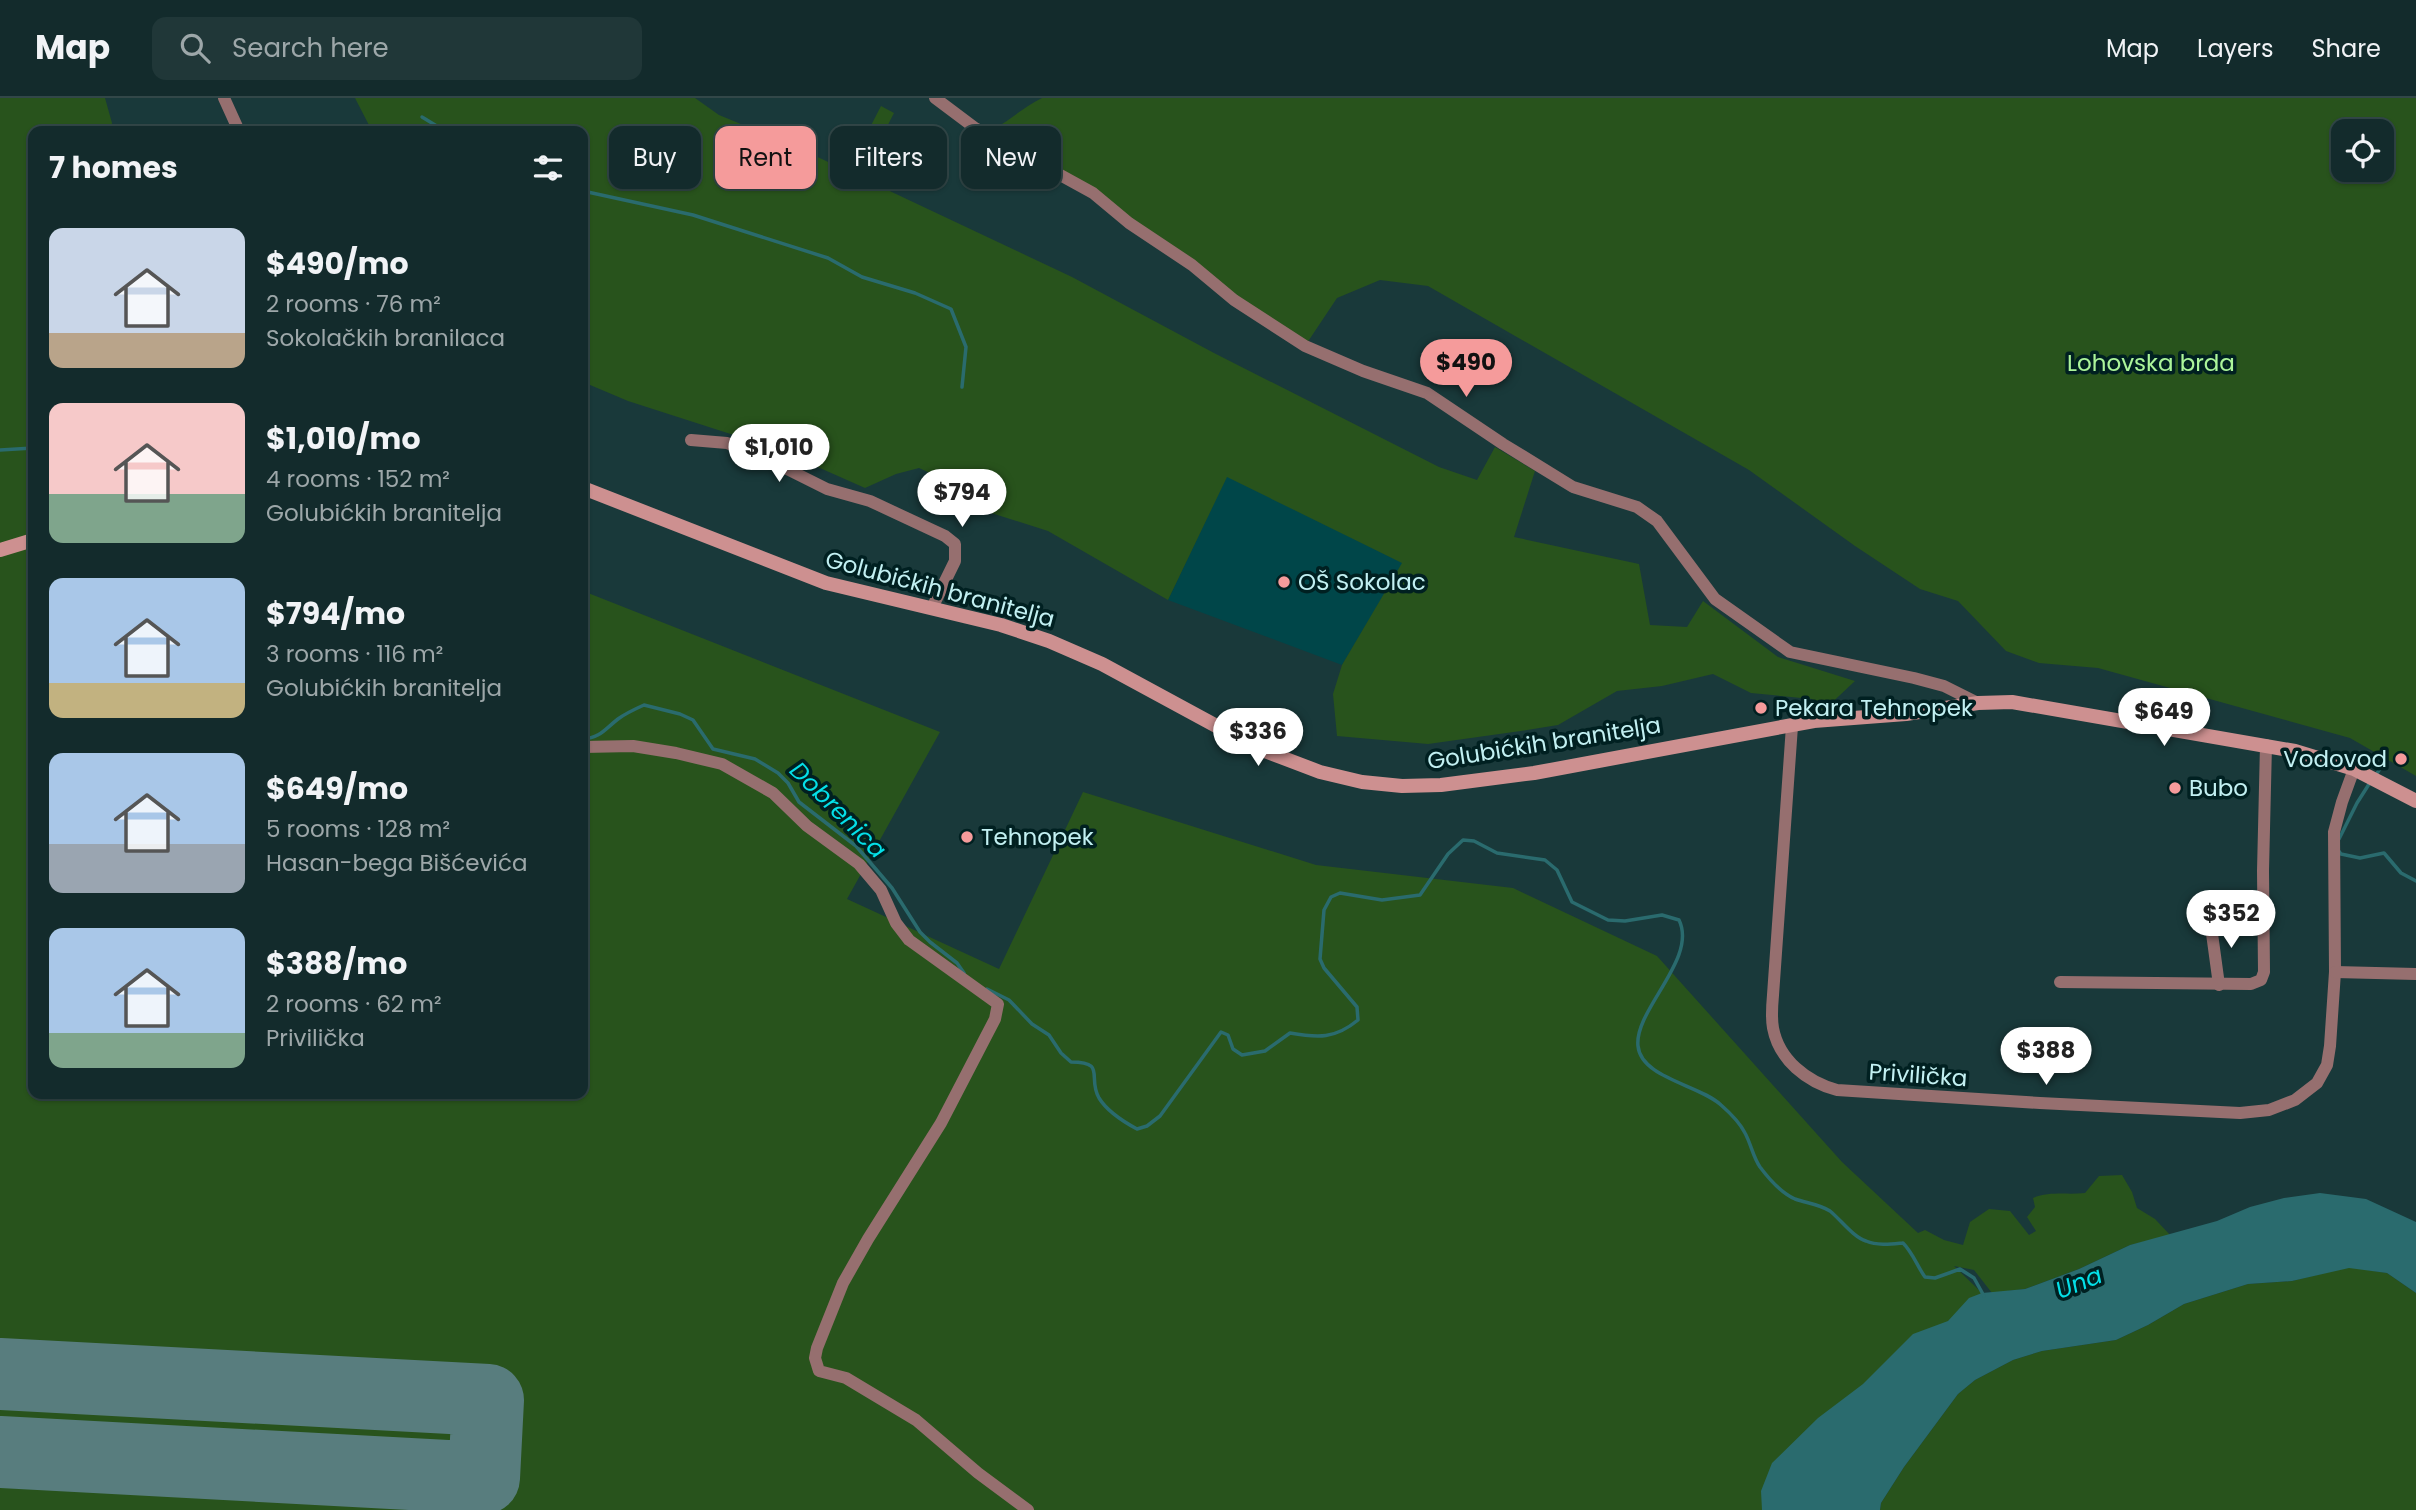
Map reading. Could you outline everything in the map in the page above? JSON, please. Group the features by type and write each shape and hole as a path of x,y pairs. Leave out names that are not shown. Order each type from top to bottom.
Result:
{"street":[{"path":"224,98 237,126"},
{"path":"935,98 975,128 1093,193 1129,223 1192,265 1234,300 1305,346 1363,371 1427,393 1573,487 1637,507 1657,521 1715,599 1790,652 1944,686 1978,703"},
{"path":"691,440 727,443 827,489 870,501 945,536 955,544 956,561 932,608"},
{"name":"Golubićkih branitelja","path":"588,490 827,583 1001,625 1049,641 1102,664 1257,748 1286,760 1362,782 1402,786 1441,785 1534,772 1846,717 1906,715 1978,703 2012,702 2266,745 2322,758 2354,769 2416,801"},
{"path":"0,550 28,542"},
{"name":"Privilička","path":"1792,726 1773,1029 1786,1056 1798,1070 1820,1086 1837,1090 2027,1103 2240,1113 2269,1110 2306,1093 2322,1075 2330,1046 2335,972 2334,832 2354,769"},
{"path":"2060,982 2251,985 2261,980 2264,972 2266,745"},
{"path":"588,747 633,746 722,764 773,793 807,826 859,864 881,890 896,923 909,940 998,1004 995,1019 941,1123 843,1283 815,1358 819,1371 846,1378 916,1420 978,1473 1028,1510"},
{"path":"2210,919 2219,985"},
{"path":"2335,972 2416,974"}],"shaded area":[{"name":"OŠ Sokolac","path":"1227,476 1403,563 1342,665 1168,600"}],"green space":[{"path":"0,98 105,98 112,123 112,126 28,126 28,1099 588,1099 588,593 940,732 847,899 999,969 1083,792 1316,865 1513,888 1657,956 1842,1162 1918,1233 1925,1230 1944,1240 1963,1245 1970,1222 1989,1209 2010,1211 2029,1235 2036,1231 2027,1217 2035,1207 2033,1198 2052,1194 2085,1193 2099,1176 2122,1175 2137,1208 2155,1219 2171,1236 2130,1245 2079,1269 2025,1289 1992,1293 1974,1270 1954,1266 1982,1293 1837,1431 1777,1510 0,1510"},
{"path":"355,98 695,98 719,115 746,126 715,126 715,189 816,189 816,156 830,163 830,189 885,189 1072,277 1214,353 1439,467 1477,480 1495,447 1535,471 1514,537 1639,564 1650,625 1687,627 1703,601 1778,657 1855,681 1824,710 1819,709 1812,699 1751,693 1713,674 1662,686 1617,691 1558,725 1428,744 1337,736 1333,694 1342,665 1402,563 1227,477 1168,600 1048,531 966,505 941,478 919,468 896,474 865,488 777,449 628,401 588,384 588,126 369,126"},
{"name":"Lohovska brda","path":"1042,98 2416,98 2416,776 2350,738 2098,668 2039,663 2006,651 1958,601 1920,589 1749,470 1428,286 1380,280 1337,298 1305,346 1116,210 1061,178 1061,126 998,126"},
{"path":"881,106 894,113 887,126 871,126"},
{"path":"2349,1267 2387,1273 2416,1293 2416,1510 1880,1510 1881,1503 1904,1467 1958,1394 1975,1380 2013,1360 2042,1351 2116,1340 2184,1304 2248,1284 2292,1281"}],"water":[{"name":"Una","path":"2320,1193 2366,1199 2416,1222 2416,1293 2387,1273 2349,1268 2292,1281 2248,1284 2184,1304 2116,1340 2042,1351 2013,1360 1975,1380 1958,1394 1904,1467 1881,1503 1880,1510 1762,1510 1761,1491 1772,1463 1818,1418 1863,1384 1913,1334 1948,1321 1969,1298 1982,1293 2025,1289 2079,1269 2130,1245 2217,1221 2250,1207 2284,1198"}],"waterway":[{"path":"422,117 437,126"},
{"path":"588,192 693,215 828,258 862,277 915,293 951,309 966,347 962,387"},
{"name":"Dobrenica","path":"0,450 28,448"},
{"name":"Dobrenica","path":"588,738 598,735 621,717 644,705 693,720 713,749 755,759 778,773 788,783 799,802 856,846 892,888 920,932 957,963 964,973"},
{"path":"2376,775 2386,759"},
{"path":"2339,839 2371,781"},
{"name":"Dobrenica","path":"987,989 1009,1000 1032,1024 1049,1035 1071,1062 1093,1068 1096,1090 1102,1103 1137,1129 1147,1126 1160,1116 1221,1032 1228,1035 1233,1049 1242,1055 1265,1051 1290,1033 1309,1036 1334,1034 1358,1020 1357,1007 1324,968 1320,959 1324,910 1331,897 1340,893 1382,900 1420,895 1448,854 1463,840 1474,841 1497,853 1545,860 1557,870 1572,902 1608,920 1625,921 1662,915 1679,920 1683,935 1680,951 1639,1032 1638,1046 1649,1066 1712,1098 1724,1108 1743,1129 1760,1167 1785,1193 1830,1211 1861,1239 1880,1244 1903,1243 1925,1277 1935,1278 1960,1269 1974,1278 1984,1296"},
{"path":"2338,850 2341,854 2360,858 2384,853 2401,873 2416,881"}],"runway":[{"path":"0,1374 488,1400 484,1478 0,1452"}],"place":[{"name":"OŠ Sokolac","path":"1284,582"},
{"name":"Pekara Tehnopek","path":"1761,708"},
{"name":"Vodovod","path":"2401,759"},
{"name":"Bubo","path":"2175,788"},
{"name":"Tehnopek","path":"967,837"}]}
